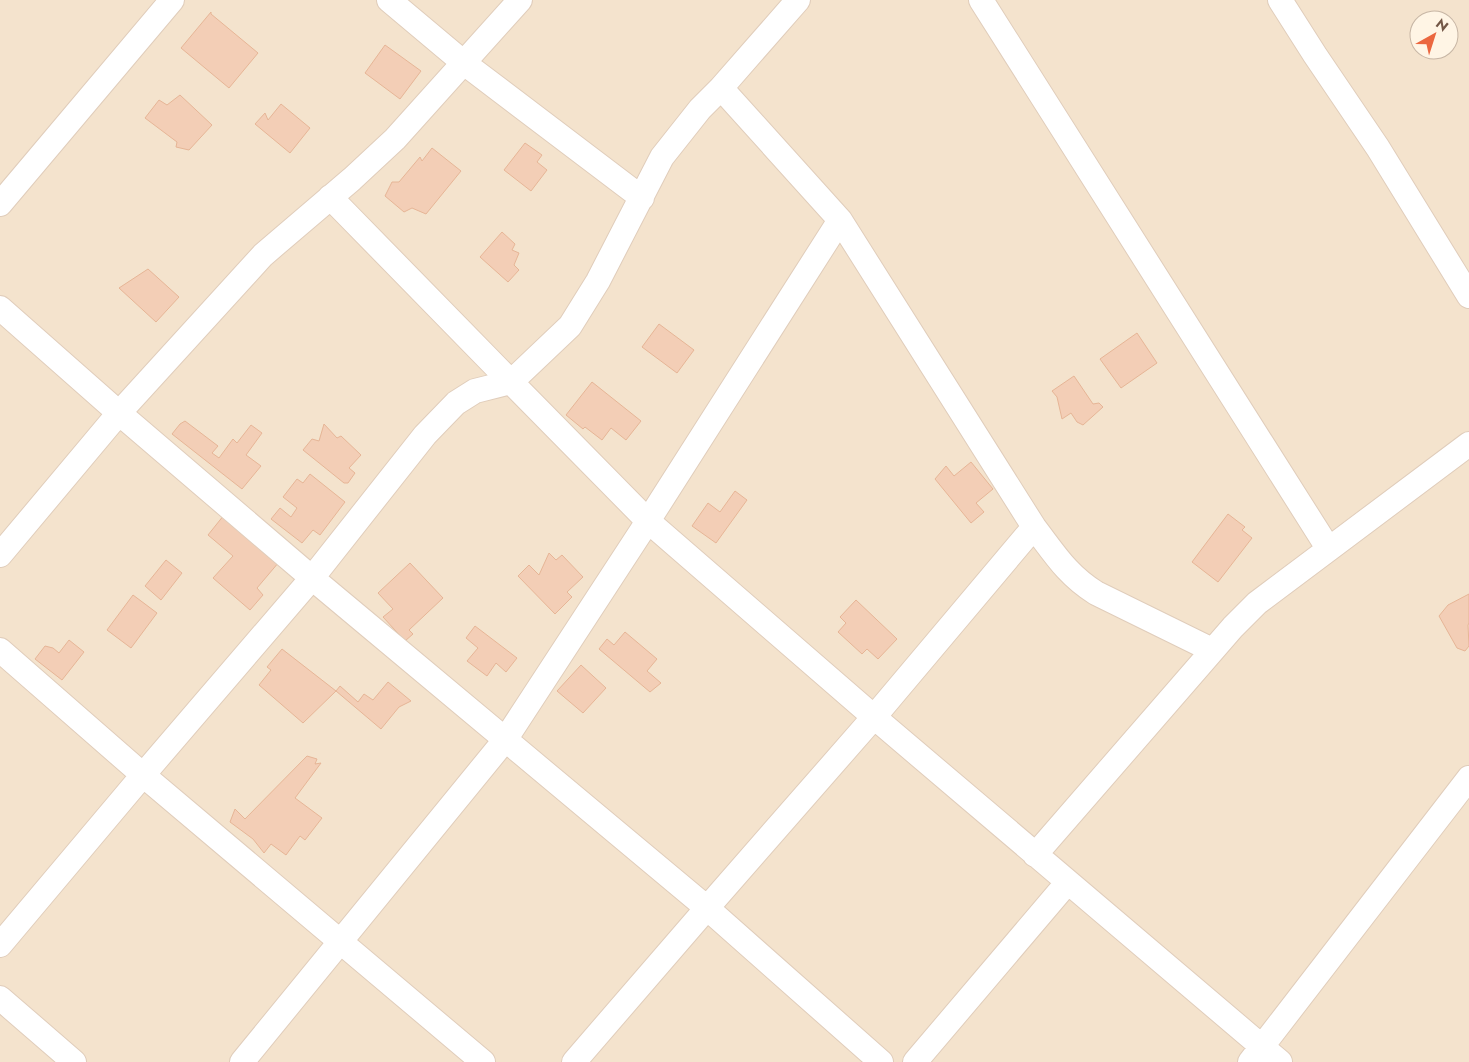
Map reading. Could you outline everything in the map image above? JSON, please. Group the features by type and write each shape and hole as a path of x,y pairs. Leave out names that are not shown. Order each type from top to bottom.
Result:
{"street":[{"path":"0,204 172,0"},
{"path":"389,0 464,63 642,198"},
{"path":"0,555 119,413 263,254 352,179 395,139 520,0"},
{"path":"0,945 142,775 312,578 425,435 450,410 475,391 511,382 570,326 598,281 662,157 700,109 721,88 798,0"},
{"path":"981,0 1328,548"},
{"path":"1280,0 1378,148 1469,296"},
{"path":"721,88 840,220 1034,527 1067,571 1082,585 1212,650"},
{"path":"330,197 648,521 1035,855 1264,1057 1469,778"},
{"path":"242,1062 505,740 648,521 840,220"},
{"path":"0,308 119,413 312,578 707,908 881,1062"},
{"path":"1035,855 1212,650 1257,602 1469,444"},
{"path":"574,1062 874,717 1034,527"},
{"path":"0,650 142,775 483,1062"},
{"path":"915,1062 1067,883"},
{"path":"0,998 74,1062"}],"shaded area":[{"path":"0,0 1469,0 1469,1062 0,1062"}],"building":[{"path":"211,12 211,14 258,53 229,88 181,48"},
{"path":"385,45 421,71 400,99 365,73"},
{"path":"180,95 212,125 189,150 176,147 177,142 145,118 159,100 167,105"},
{"path":"281,104 310,128 290,153 255,124 265,113 268,120"},
{"path":"525,143 542,155 537,162 547,170 531,191 504,170"},
{"path":"432,148 461,171 426,214 412,208 404,212 385,196 392,182 399,182 420,157 422,161"},
{"path":"502,232 515,244 512,250 519,253 514,265 519,270 508,282 480,257"},
{"path":"148,269 179,297 156,322 119,288"},
{"path":"659,324 694,350 677,373 642,347"},
{"path":"1137,333 1157,363 1121,388 1100,359"},
{"path":"1074,376 1093,404 1099,403 1103,407 1083,425 1077,422 1071,413 1062,419 1057,397 1052,391"},
{"path":"592,382 641,421 626,440 611,428 602,440 585,427 583,429 566,415"},
{"path":"185,421 218,446 212,453 219,458 233,439 237,443 251,425 262,433 246,455 261,466 242,489 172,434"},
{"path":"324,424 337,438 341,436 361,455 349,468 355,473 348,483 344,483 303,450 312,439 319,441"},
{"path":"971,462 993,489 976,503 984,512 971,523 935,479 946,466 954,476"},
{"path":"310,474 345,502 320,535 313,530 302,543 271,519 280,508 291,517 297,508 283,497 297,479 303,483"},
{"path":"735,491 747,500 716,543 692,526 708,503 720,512"},
{"path":"1228,514 1245,527 1242,530 1252,538 1218,582 1192,562"},
{"path":"224,515 279,562 257,588 263,595 250,610 213,578 233,556 208,535"},
{"path":"549,553 556,560 562,555 583,577 567,592 572,597 555,614 518,576 529,565 539,575"},
{"path":"166,560 182,573 161,600 145,586"},
{"path":"410,563 443,598 409,630 413,634 405,641 383,617 393,609 378,593"},
{"path":"1469,594 1469,646 1465,651 1457,648 1439,616 1448,605"},
{"path":"133,595 157,613 131,648 107,630"},
{"path":"856,600 897,639 878,659 867,649 862,654 838,632 846,623 840,617"},
{"path":"475,626 517,658 506,672 496,663 487,676 467,661 478,648 466,638"},
{"path":"625,632 657,659 647,671 661,683 650,692 599,649 607,639 614,645"},
{"path":"69,640 84,652 62,680 35,659 45,646 53,648 59,653"},
{"path":"282,649 336,691 303,723 259,685 271,670 267,667"},
{"path":"581,665 606,688 583,713 557,691"},
{"path":"388,682 411,701 399,707 381,729 336,691 340,686 358,702 364,694 373,700"},
{"path":"307,756 317,759 315,764 321,763 295,798 322,818 305,840 300,836 286,855 271,844 264,853 253,839 230,822 235,809 245,819"}]}
